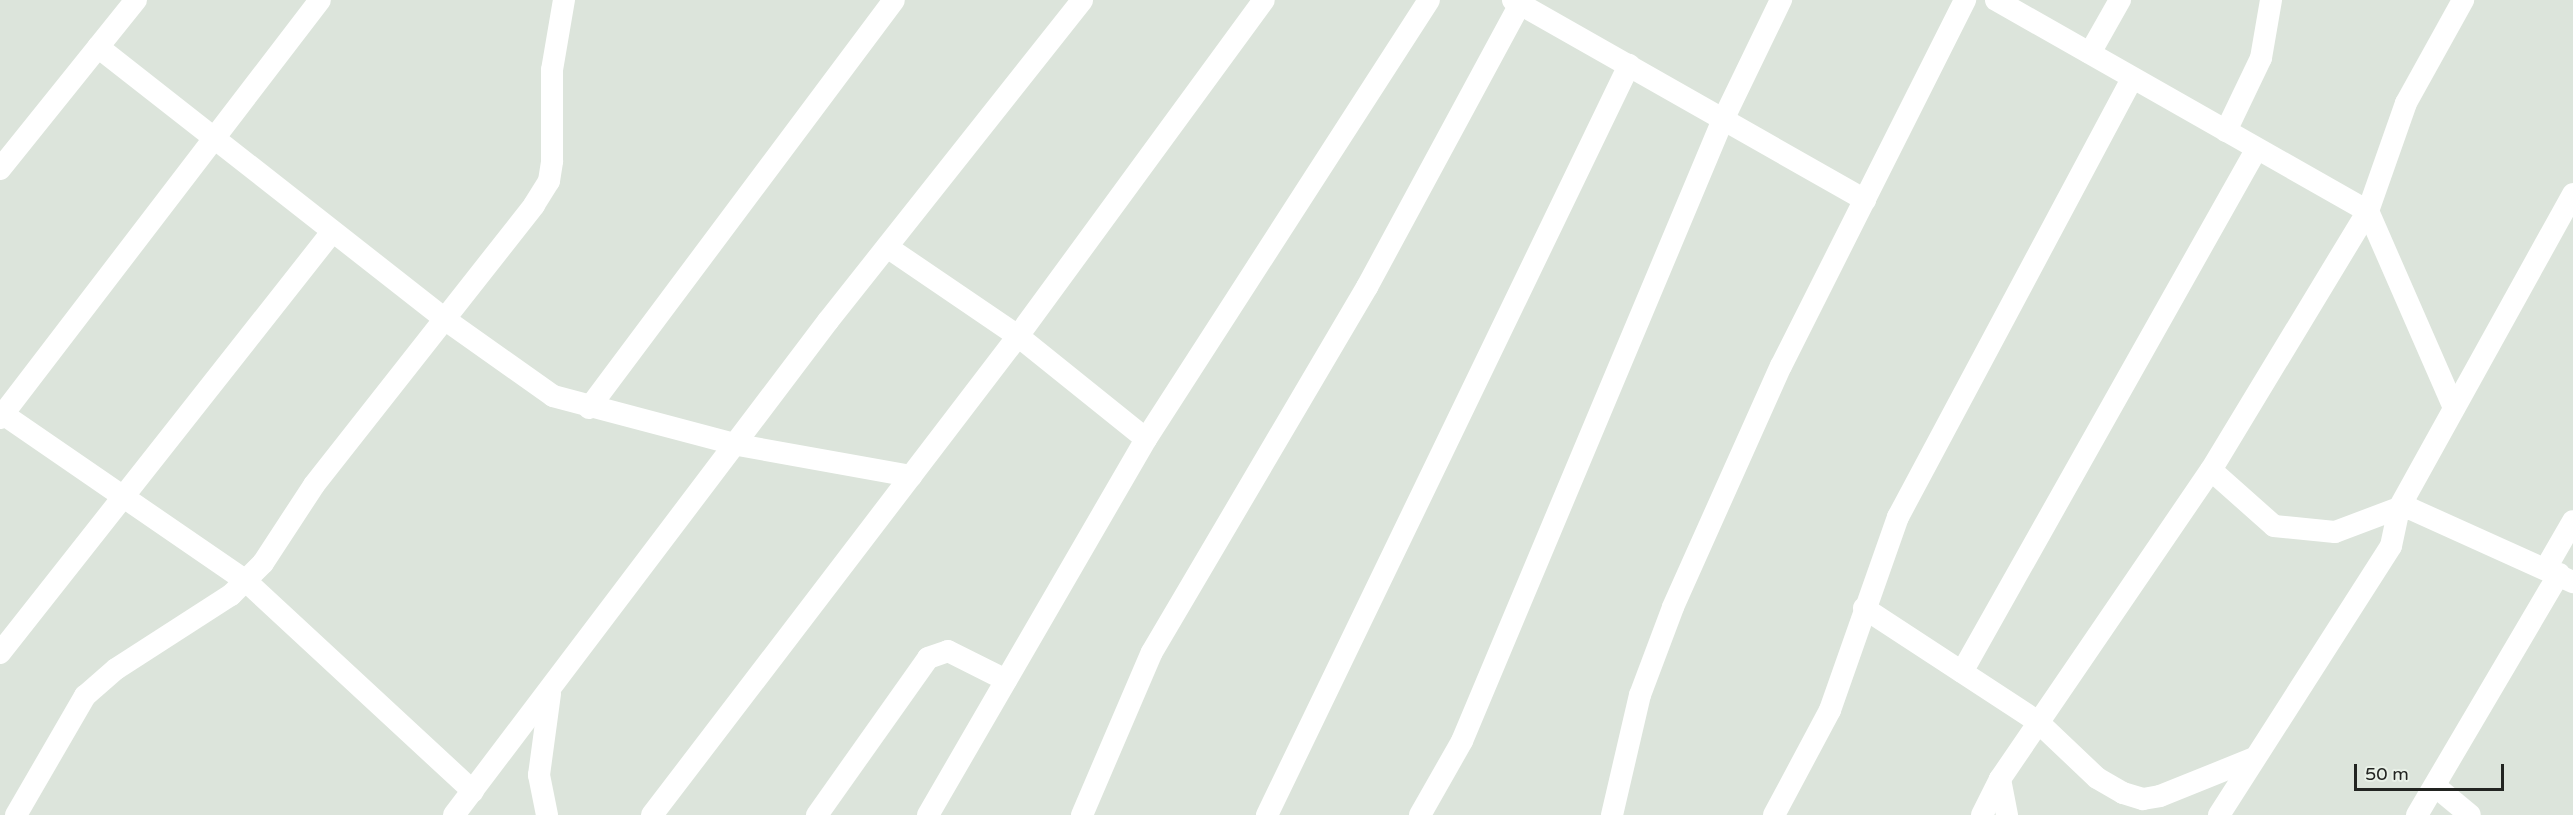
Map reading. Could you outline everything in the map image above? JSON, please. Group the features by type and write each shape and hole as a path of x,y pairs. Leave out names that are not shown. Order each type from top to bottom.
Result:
{"street":[{"path":"0,169 136,0"},
{"path":"320,0 1,415 247,582 473,790"},
{"path":"16,815 85,696 116,669 247,582 443,318 549,181 552,70 564,0"},
{"path":"589,408 894,0"},
{"path":"454,815 887,247 1082,0"},
{"path":"652,815 1018,336 1264,0"},
{"path":"928,815 1146,439 1429,0"},
{"path":"1420,815 1462,741 1722,122 1781,0"},
{"path":"1611,815 1651,659 1781,366 1965,0"},
{"path":"1996,0 2256,150 2368,211 2454,408"},
{"path":"2090,53 2120,0"},
{"path":"2226,131 2261,58 2271,0"},
{"path":"1982,815 2000,779 2211,470 2368,211 2406,103 2463,0"},
{"path":"1082,815 1152,652 1367,287 1517,2 1629,65 1722,122 1865,200"},
{"path":"98,47 213,141 443,318 553,396 589,408 738,445 911,476"},
{"path":"1267,815 1629,65"},
{"path":"1774,815 1830,710 1864,608 1898,517 2132,79"},
{"path":"1962,672 2256,150"},
{"path":"2219,815 2252,759 2391,546 2399,508 2573,194"},
{"path":"0,653 125,499 332,232"},
{"path":"887,247 1018,336 1146,439"},
{"path":"2211,470 2274,526 2310,533 2336,532 2399,508 2428,513 2559,575"},
{"path":"2417,815 2559,575 2573,521"},
{"path":"1864,608 2038,722 2097,778 2143,799 2252,759"},
{"path":"817,815 928,658 948,651 1006,680"},
{"path":"547,815 539,775 550,690"},
{"path":"2000,779 2007,815"},
{"path":"2435,786 2470,815"}]}
